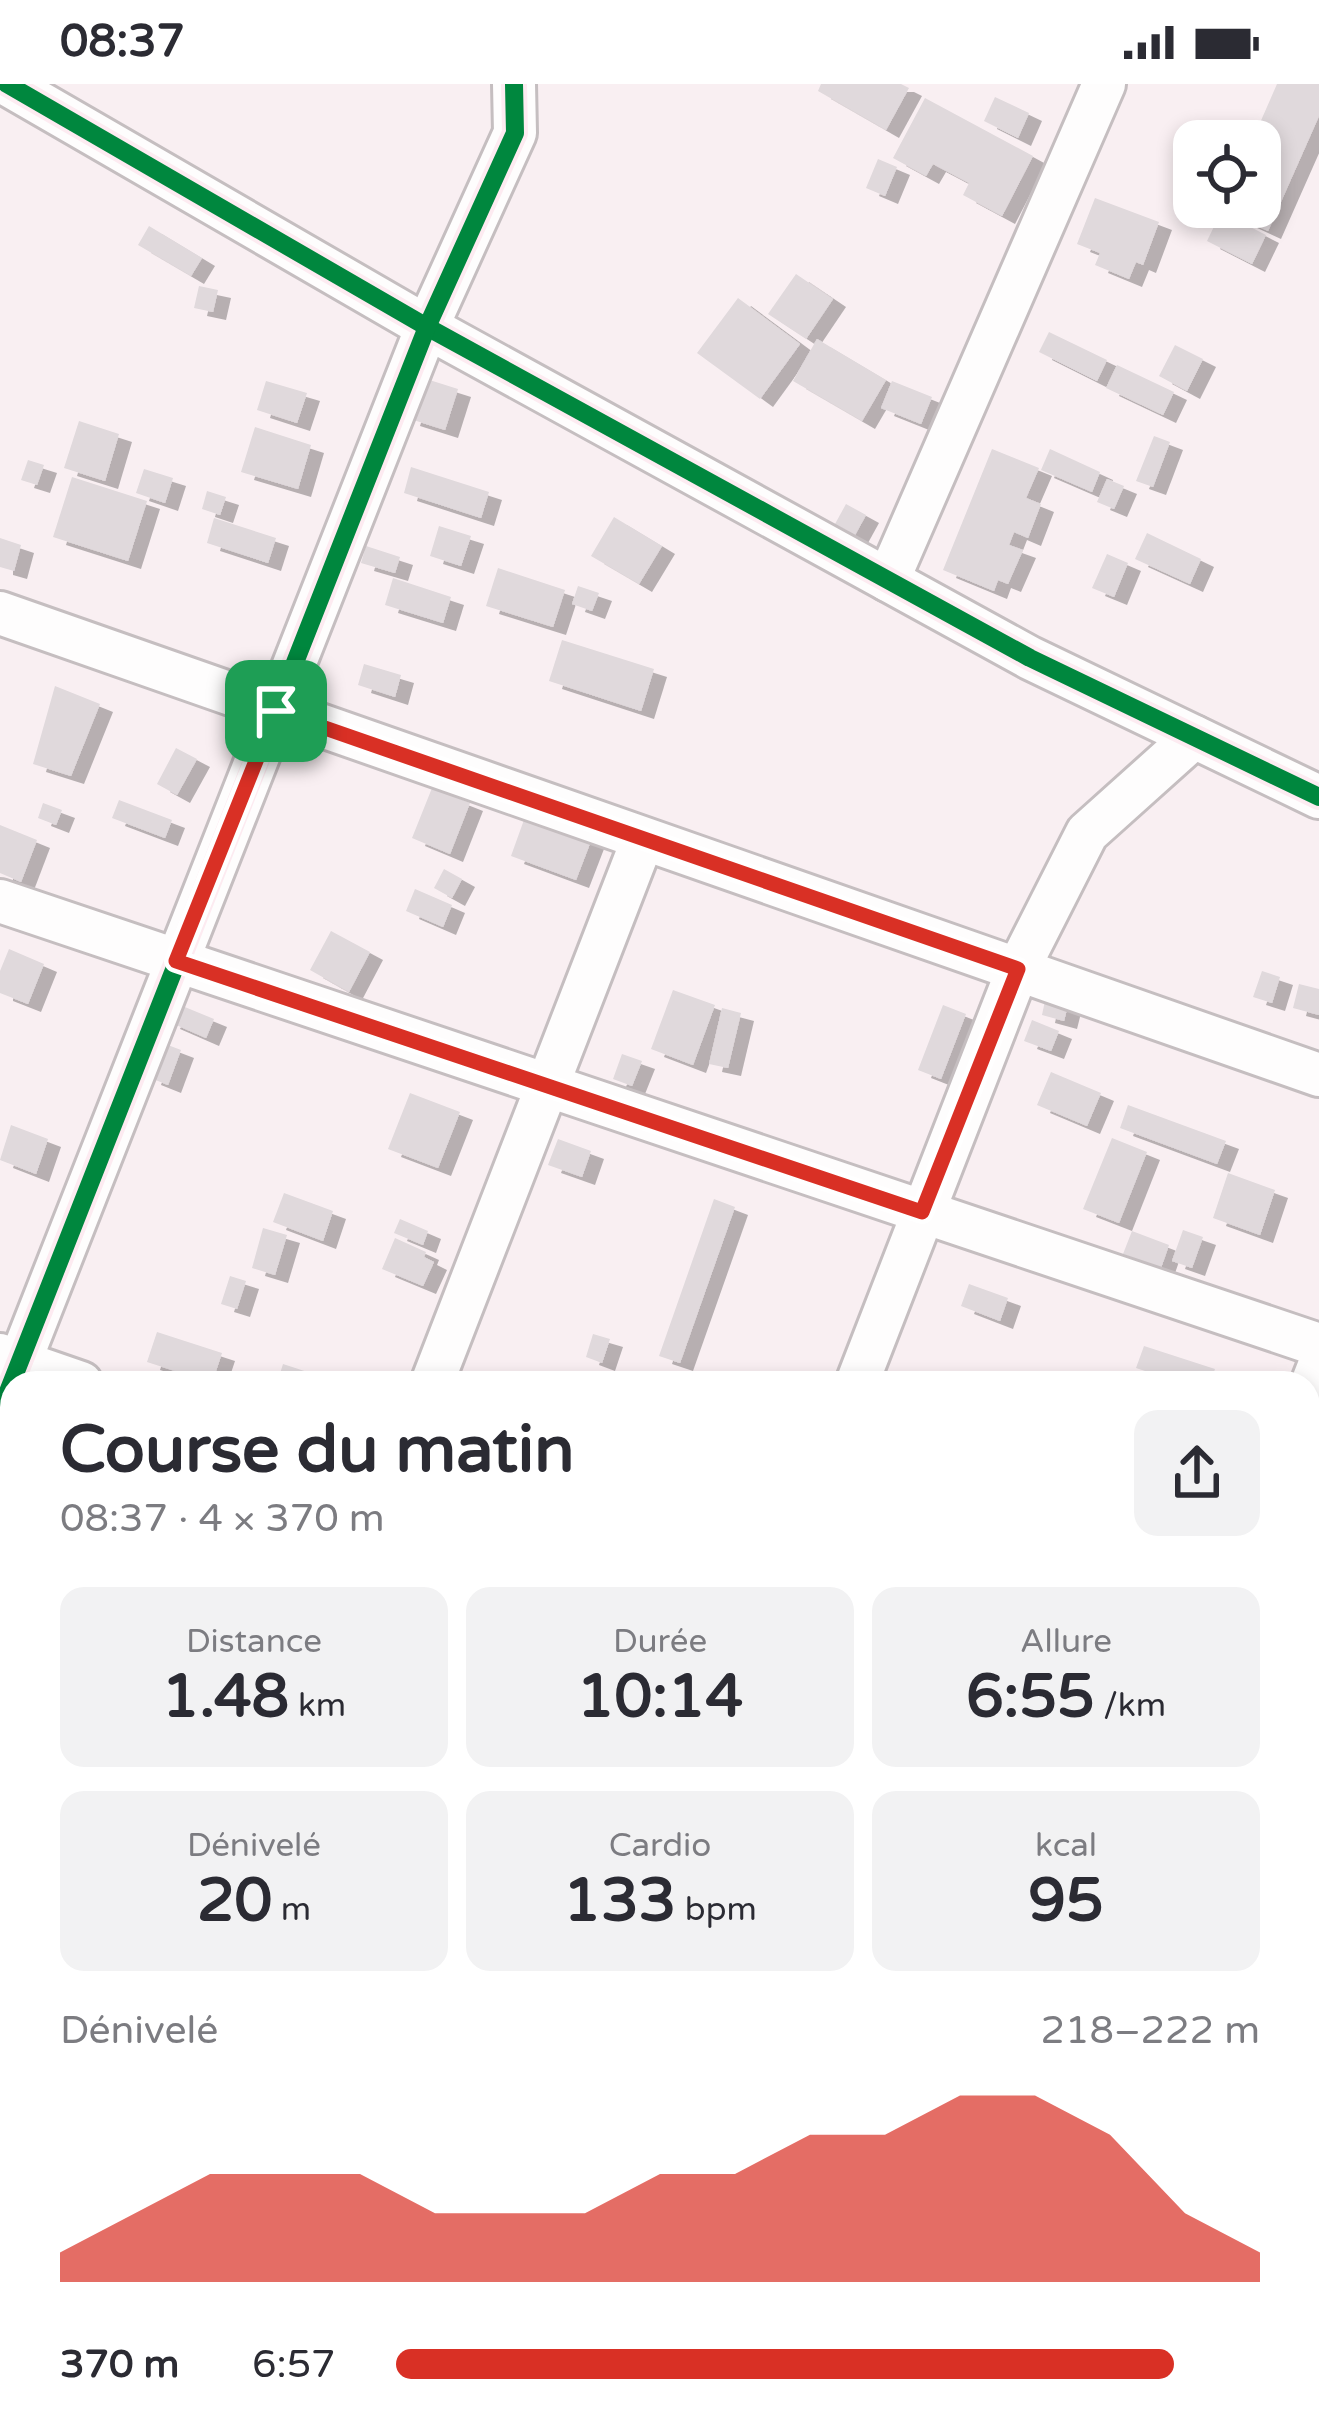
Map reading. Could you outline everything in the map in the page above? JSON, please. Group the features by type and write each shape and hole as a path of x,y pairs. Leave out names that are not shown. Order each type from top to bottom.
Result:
{"street":[{"path":"7,84 427,327 1030,658 1319,797"},
{"path":"47,1371 10,1358 176,961 427,327 515,133 514,84"},
{"path":"888,580 1104,84"},
{"path":"0,613 1319,1076"},
{"path":"862,1371 1018,969 1088,833 1194,737"},
{"path":"437,1371 643,839"},
{"path":"0,901 1319,1345"}],"building":[{"path":"821,84 901,84 909,88 886,130 818,91"},
{"path":"1277,84 1319,84 1319,116 1281,202 1281,120 1261,120"},
{"path":"995,97 1029,113 1018,138 984,121"},
{"path":"925,98 1033,156 1002,216 963,195 969,183 933,164 926,176 893,158"},
{"path":"878,159 897,167 885,196 866,188"},
{"path":"1095,198 1159,222 1143,265 1136,262 1129,279 1095,265 1100,253 1077,244"},
{"path":"149,226 202,258 191,276 138,245"},
{"path":"1213,228 1252,228 1266,235 1252,264 1207,241"},
{"path":"796,274 833,299 806,339 768,314"},
{"path":"199,286 218,290 213,312 194,308"},
{"path":"738,298 800,344 760,399 697,353"},
{"path":"1049,332 1107,360 1097,381 1039,352"},
{"path":"817,339 886,380 862,421 793,381"},
{"path":"1175,345 1203,359 1187,391 1159,376"},
{"path":"1117,365 1174,392 1163,415 1106,388"},
{"path":"420,377 458,389 445,430 407,418"},
{"path":"266,381 307,393 297,423 257,410"},
{"path":"892,381 932,397 921,424 881,408"},
{"path":"79,421 119,434 105,481 64,468"},
{"path":"255,427 311,445 298,489 241,472"},
{"path":"1154,436 1170,442 1153,487 1136,481"},
{"path":"992,449 1039,468 1026,498 1041,504 1028,538 1014,532 1009,545 1023,550 1008,584 998,580 994,591 943,570"},
{"path":"1050,449 1100,472 1092,492 1041,470"},
{"path":"28,460 44,465 37,485 21,480"},
{"path":"411,467 489,492 481,518 404,493"},
{"path":"144,469 173,478 165,503 136,493"},
{"path":"72,477 147,501 128,561 53,537"},
{"path":"1107,479 1124,486 1114,509 1097,502"},
{"path":"207,491 226,497 220,515 202,509"},
{"path":"846,504 866,515 855,535 835,524"},
{"path":"614,517 662,546 639,584 591,556"},
{"path":"214,518 276,538 268,563 207,543"},
{"path":"439,526 471,536 461,566 430,556"},
{"path":"1147,533 1201,559 1190,584 1135,559"},
{"path":"0,538 21,545 14,571 0,567"},
{"path":"366,546 400,557 395,573 361,563"},
{"path":"1107,554 1128,563 1114,597 1092,588"},
{"path":"498,568 565,590 553,627 486,606"},
{"path":"393,578 451,597 443,623 385,605"},
{"path":"578,586 599,593 592,611 572,604"},
{"path":"562,640 654,669 641,711 549,681"},
{"path":"364,664 401,675 395,697 358,685"},
{"path":"55,686 100,704 71,776 33,764"},
{"path":"176,748 197,759 177,795 157,784"},
{"path":"432,788 470,803 450,854 412,838"},
{"path":"119,800 172,820 165,838 112,818"},
{"path":"43,803 62,810 56,825 38,818"},
{"path":"525,817 591,841 576,880 511,856"},
{"path":"0,825 37,840 21,882 0,873"},
{"path":"444,869 462,879 452,898 434,888"},
{"path":"415,889 452,905 443,927 406,911"},
{"path":"331,931 370,952 349,992 310,970"},
{"path":"9,949 44,964 28,1004 0,993 0,971"},
{"path":"1262,971 1280,977 1272,1003 1253,997"},
{"path":"1299,984 1319,989 1319,1015 1293,1008"},
{"path":"673,990 715,1005 693,1065 651,1049"},
{"path":"1046,996 1069,1001 1064,1021 1042,1015"},
{"path":"175,1003 214,1019 206,1038 167,1021"},
{"path":"943,1005 966,1014 941,1079 918,1070"},
{"path":"722,1008 741,1013 728,1068 709,1064"},
{"path":"1032,1020 1059,1031 1051,1051 1024,1041"},
{"path":"160,1042 181,1050 168,1085 148,1077"},
{"path":"622,1054 642,1061 632,1086 613,1079"},
{"path":"1051,1072 1101,1093 1087,1126 1037,1105"},
{"path":"410,1093 460,1112 438,1168 388,1149"},
{"path":"1128,1105 1226,1141 1217,1164 1120,1128"},
{"path":"11,1125 48,1139 36,1174 0,1160"},
{"path":"1112,1138 1147,1152 1119,1223 1083,1209"},
{"path":"558,1139 591,1151 582,1177 548,1165"},
{"path":"1228,1173 1275,1190 1260,1235 1213,1218"},
{"path":"284,1193 333,1211 323,1241 273,1222"},
{"path":"714,1199 735,1207 680,1363 659,1356"},
{"path":"400,1219 428,1231 423,1245 394,1233"},
{"path":"263,1228 287,1235 275,1275 252,1268"},
{"path":"1183,1230 1203,1237 1192,1268 1172,1261"},
{"path":"1132,1231 1169,1245 1161,1268 1123,1254"},
{"path":"395,1238 426,1252 424,1257 434,1262 423,1286 382,1269"},
{"path":"230,1276 246,1281 237,1309 221,1304"},
{"path":"969,1284 1008,1298 1000,1321 961,1306"},
{"path":"157,1332 222,1353 216,1371 175,1371 147,1362"},
{"path":"593,1334 610,1339 602,1363 586,1357"},
{"path":"1144,1346 1215,1369 1145,1371 1136,1368"}],"cycle path":[{"path":"7,84 427,327 1030,658 1319,797"},
{"path":"16,1371 427,327 515,133 514,84"}],"route":[{"path":"276,711 1018,969 922,1212 176,961 276,711"}]}
